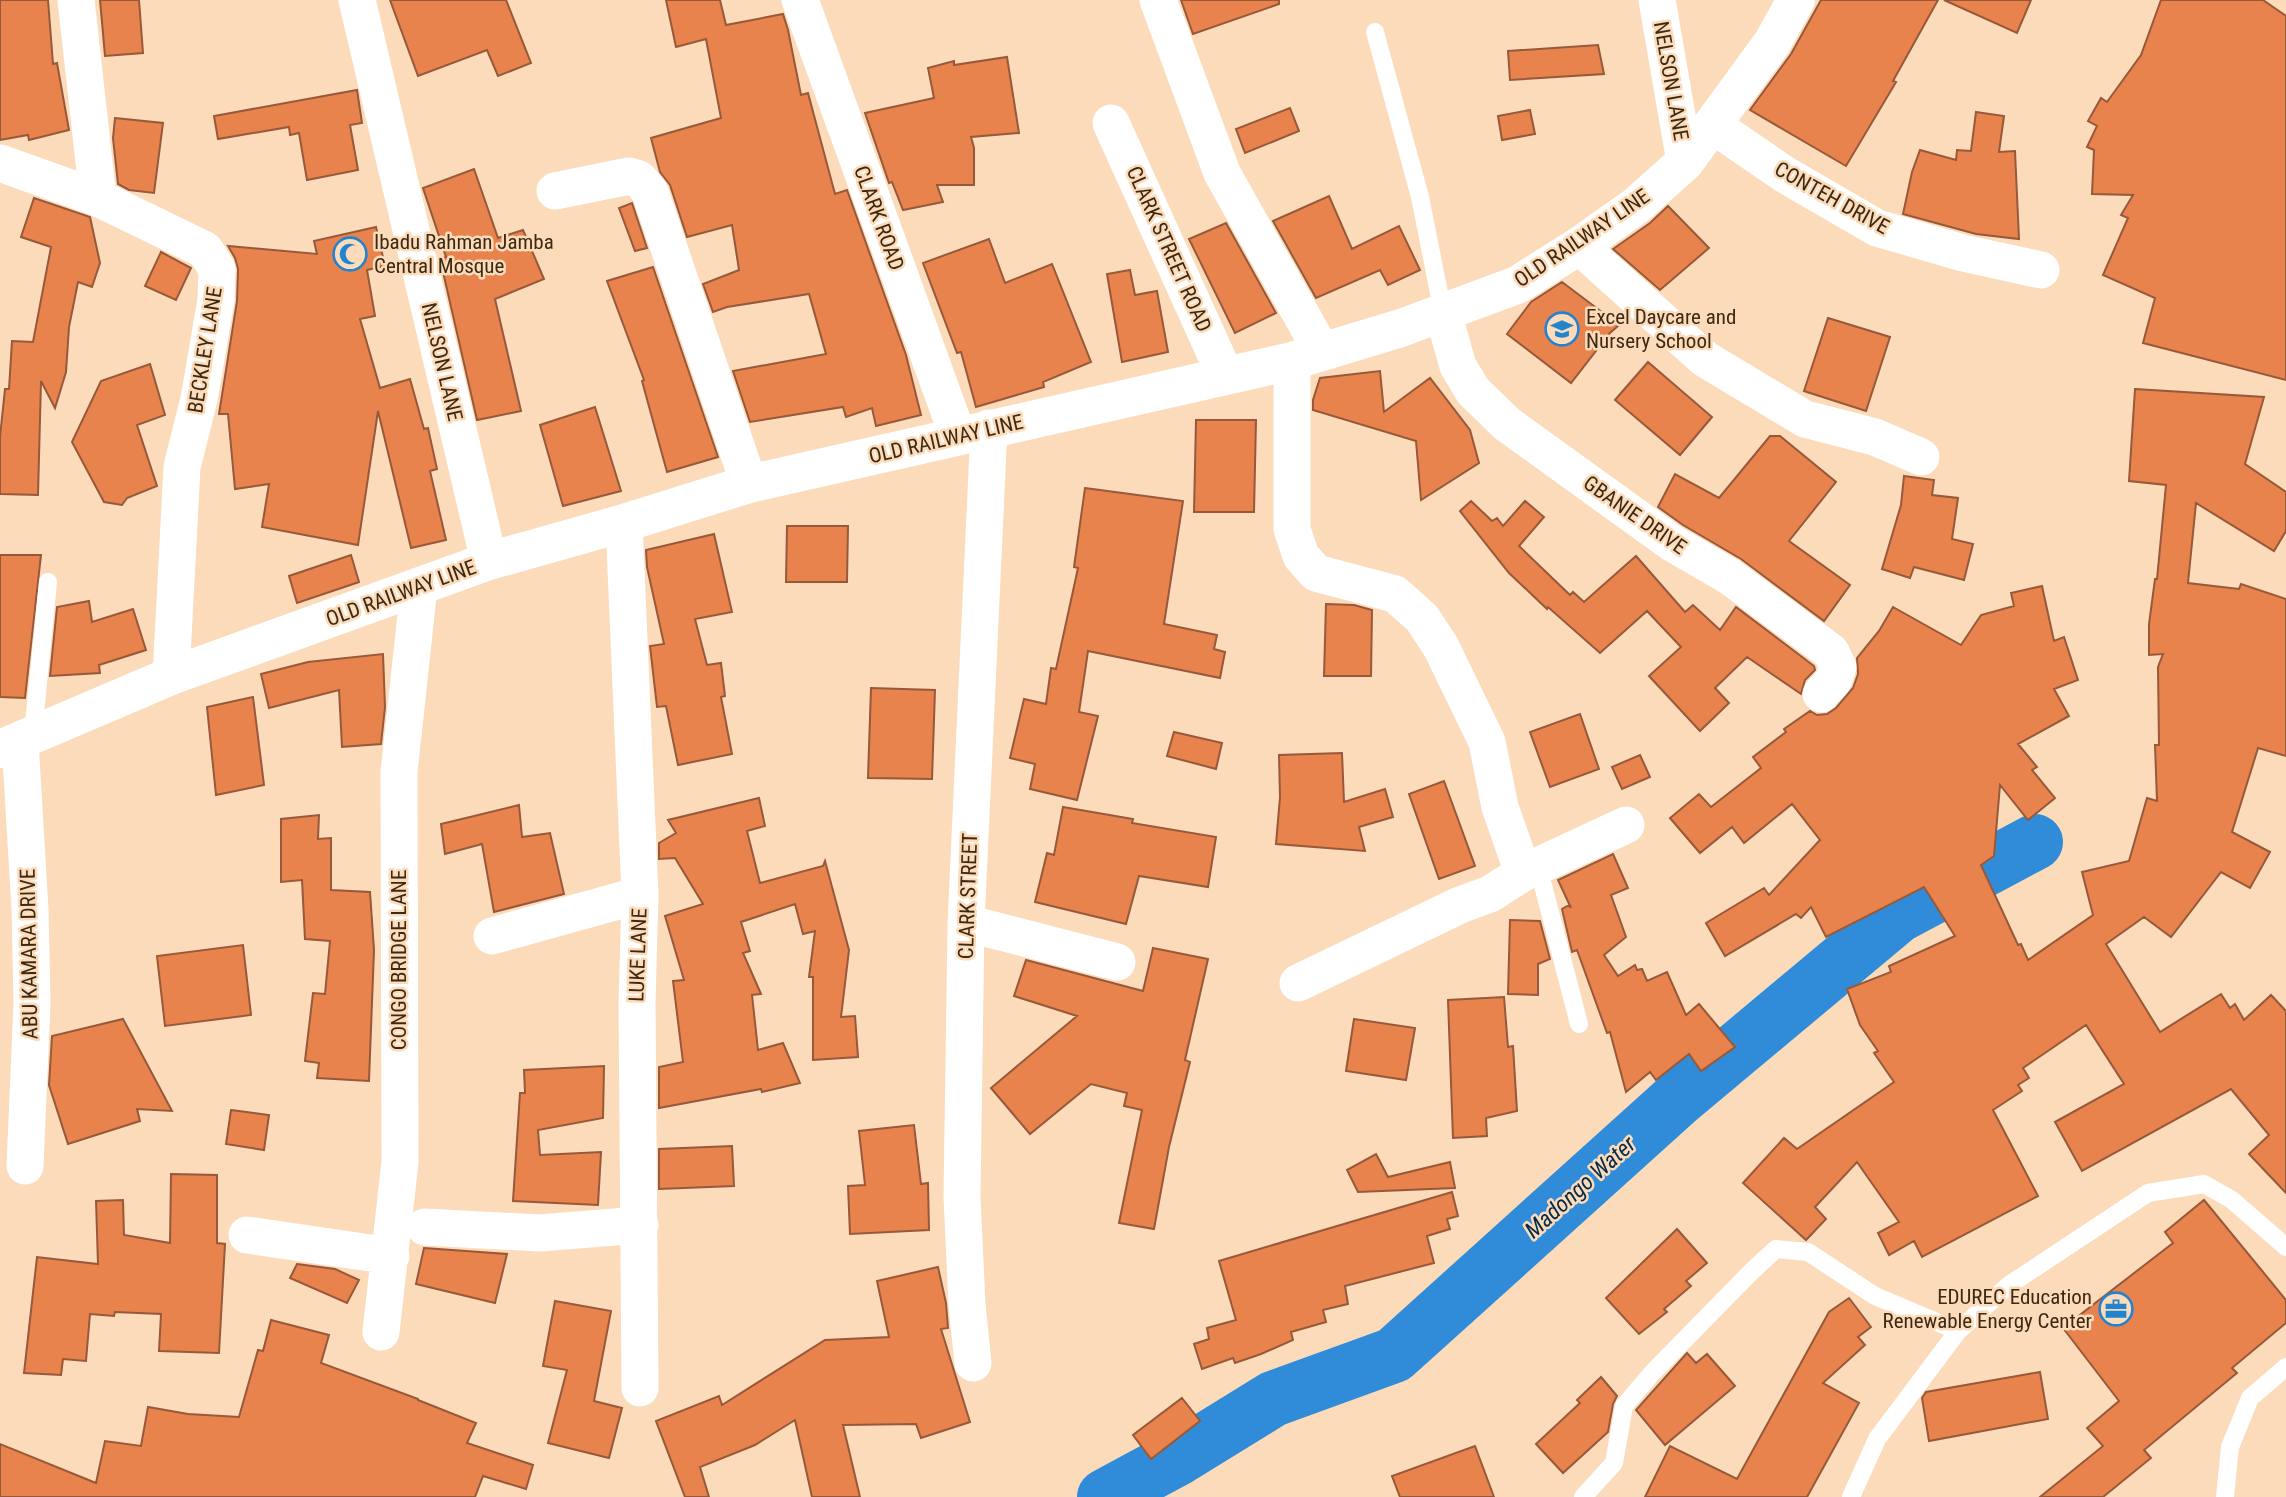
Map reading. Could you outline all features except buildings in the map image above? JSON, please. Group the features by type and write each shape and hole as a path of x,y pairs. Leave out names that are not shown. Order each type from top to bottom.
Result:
{"street":[{"path":"76,0 98,198"},
{"name":"NELSON LANE","path":"357,0 489,561"},
{"name":"CLARK ROAD","path":"800,0 974,432"},
{"path":"1158,0 1222,173 1307,356 1292,529 1301,556 1316,573 1395,594 1422,618 1441,647 1487,742 1500,807 1530,870"},
{"name":"NELSON LANE","path":"1657,0 1685,162"},
{"name":"OLD RAILWAY LINE","path":"18,741 171,676 489,561 749,484 1121,401 1307,356 1401,328 1517,285 1637,205 1685,162 1714,126 1772,43 1796,0"},
{"name":"CLARK STREET ROAD","path":"1111,123 1225,375"},
{"name":"CONTEH DRIVE","path":"1714,126 1784,174 1877,228 1964,253 2041,270"},
{"name":"BECKLEY LANE","path":"0,163 98,198 205,250 218,269 216,300 199,399 183,467 171,676"},
{"path":"555,191 628,176 639,179 650,192 749,484"},
{"path":"1579,246 1705,359 1805,419 1875,437 1921,457"},
{"name":"GBANIE DRIVE","path":"1443,313 1458,366 1486,406 1672,543 1729,576 1831,652 1838,667 1833,681 1821,694"},
{"name":"CLARK STREET","path":"973,1363 967,1305 962,1197 974,432"},
{"name":"LUKE LANE","path":"624,523 640,895 637,1003 640,1388"},
{"name":"CONGO BRIDGE LANE","path":"382,1332 400,1163 399,772 419,587"},
{"name":"ABU KAMARA DRIVE","path":"18,741 30,909 31,962 30,1077 25,1166"},
{"path":"1298,983 1460,905 1490,894 1530,870 1626,825"},
{"path":"492,936 640,895"},
{"path":"966,923 1117,962"},
{"path":"425,1227 540,1233 640,1225"},
{"path":"247,1234 391,1256"}],"lane":[{"path":"1375,32 1420,197 1443,313"},
{"path":"18,741 48,582"},
{"path":"1530,870 1579,1024"},
{"path":"1851,1497 1877,1439 1958,1331 2009,1285 2148,1193 2204,1184 2232,1200 2286,1247"},
{"path":"1583,1497 1614,1463 1624,1406 1652,1373 1752,1270 1776,1249 1808,1252 1875,1296 1958,1331"},
{"path":"2225,1497 2230,1447 2250,1398 2286,1367"}],"waterway":[{"name":"Madongo Water","path":"1105,1497 1179,1457 1273,1399 1394,1355 1679,1098 1898,915 2035,842"}],"place":[{"name":"Ibadu Rahman Jamba Central Mosque","path":"350,254"},
{"name":"Excel Daycare and Nursery School","path":"1562,329"},
{"name":"EDUREC Education Renewable Energy Center","path":"2116,1309"}]}
